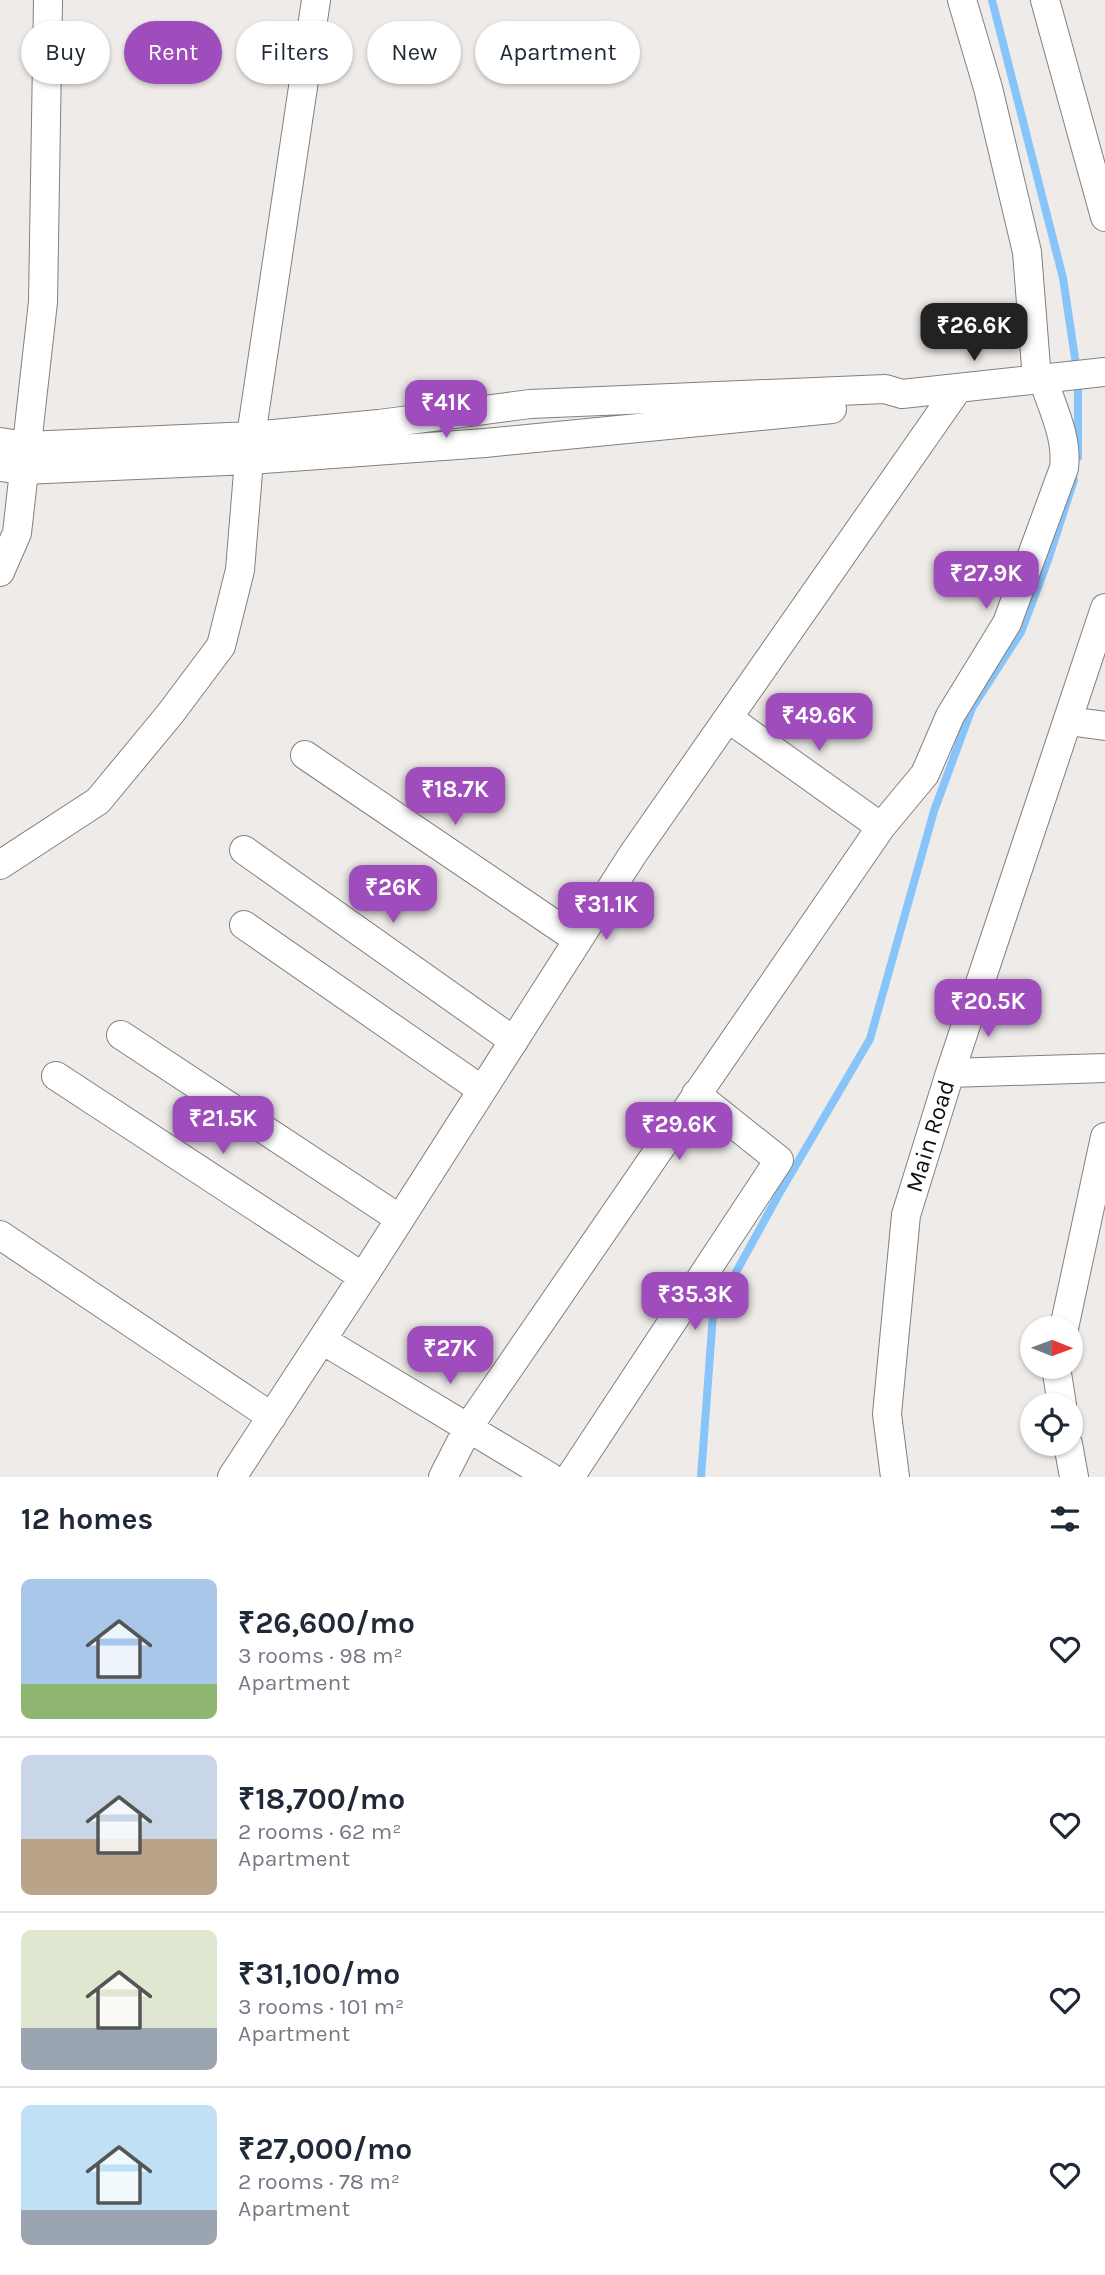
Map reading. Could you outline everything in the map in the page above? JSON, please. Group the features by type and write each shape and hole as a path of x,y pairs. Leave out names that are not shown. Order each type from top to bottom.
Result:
{"street":[{"path":"0,572 17,533 13,456 43,302 48,0"},
{"path":"0,865 98,801 170,714 221,646 240,570 250,448 316,0"},
{"path":"443,1477 470,1426 696,1094 881,827 925,774 950,716 1007,623 1064,468 1066,454 1043,379 1027,252 988,88 962,0"},
{"path":"1045,0 1105,217"},
{"path":"13,456 485,443 886,404 902,394 1099,373"},
{"path":"232,1477 633,854 957,390"},
{"name":"Main Road","path":"895,1477 887,1414 906,1215 950,1073 1104,612"},
{"path":"728,718 881,827"},
{"path":"1068,722 1105,726"},
{"path":"305,755 578,940"},
{"path":"244,850 514,1041"},
{"path":"244,925 482,1090"},
{"path":"121,1035 400,1219"},
{"path":"950,1073 1105,1068"},
{"path":"56,1076 363,1277"},
{"path":"570,1477 779,1160 696,1094"},
{"path":"1067,1316 1105,1137"},
{"path":"0,1235 272,1417"},
{"path":"322,1340 470,1426 550,1477"},
{"path":"1071,1456 1074,1477"}],"waterway":[{"path":"992,0 1063,278 1078,378 1078,457"},
{"path":"701,1477 713,1314 779,1194 870,1039 934,811 972,708 1021,632 1074,480"}]}
